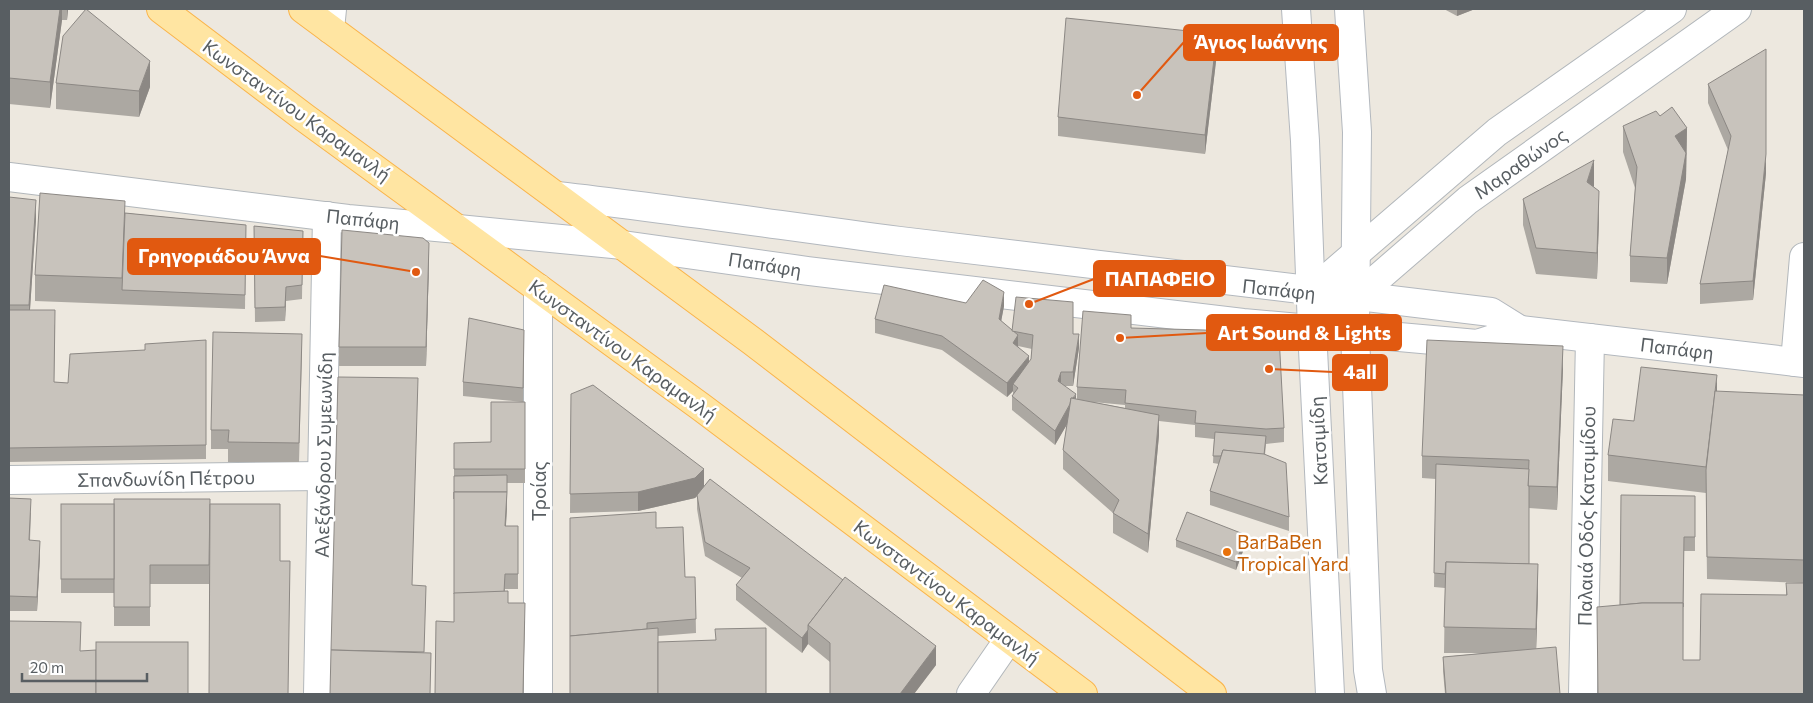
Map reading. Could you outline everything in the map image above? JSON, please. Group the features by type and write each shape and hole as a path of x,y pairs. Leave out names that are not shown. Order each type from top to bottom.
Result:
{"main road":[{"name":"Κωνσταντίνου Καραμανλή","path":"161,9 701,407 1083,694"},
{"path":"302,9 331,19 557,196 752,341 1212,694"},
{"name":"Κατσιμίδη","path":"1296,9 1306,141 1312,329 1330,694"},
{"path":"1349,9 1357,132 1356,333 1368,670 1372,694"},
{"name":"Μαραθώνος","path":"1311,292 1497,132 1672,9"},
{"name":"Μαραθώνος","path":"1312,329 1356,297 1468,200 1737,9"},
{"name":"Παπάφη","path":"9,177 327,216 623,245 808,271 1243,323 1477,344 1520,330 1800,362"},
{"name":"Παπάφη","path":"557,196 680,210 834,232 1311,292 1491,312 1520,330"},
{"name":"Αλεξάνδρου Συμεωνίδη","path":"318,694 327,216"},
{"path":"1800,362 1804,257"},
{"name":"Τροίας","path":"538,288 538,694"},
{"name":"Παλαιά Οδός Κατσιμίδου","path":"1582,694 1590,338"},
{"name":"Σπανδωνίδη Πέτρου","path":"9,480 322,476"},
{"path":"971,694 1009,639"}],"building":[{"path":"9,9 60,9 50,82 9,78"},
{"path":"86,9 150,61 139,91 56,83 63,36"},
{"path":"1066,18 1217,34 1205,135 1058,117"},
{"path":"1766,49 1766,154 1753,281 1700,284 1731,136 1708,84"},
{"path":"1672,107 1687,128 1675,136 1686,153 1667,258 1630,256 1637,167 1623,126 1656,111 1660,116"},
{"path":"1594,160 1587,182 1599,191 1597,253 1536,248 1523,199"},
{"path":"40,193 125,201 122,278 35,275"},
{"path":"9,197 36,200 29,305 9,305"},
{"path":"125,213 246,225 245,295 122,290"},
{"path":"254,226 303,231 302,285 286,287 285,307 255,308"},
{"path":"342,230 423,238 429,243 426,347 339,347"},
{"path":"983,280 1004,292 999,319 1018,335 1013,343 1029,356 1007,383 942,336 875,319 884,285 966,303"},
{"path":"1016,297 1073,302 1073,334 1079,334 1073,372 1061,372 1058,381 1076,394 1071,398 1070,404 1055,431 1012,396 1018,388 1013,384 1031,359 1033,335 1012,331"},
{"path":"9,310 55,310 54,382 68,383 70,354 145,350 145,344 206,340 206,445 9,448"},
{"path":"1083,311 1131,315 1131,328 1204,330 1279,336 1284,428 1266,429 1195,423 1196,411 1125,403 1126,390 1077,387"},
{"path":"469,318 524,330 523,388 463,382"},
{"path":"213,332 302,334 299,443 228,442 229,430 211,430"},
{"path":"1427,340 1563,346 1557,487 1528,486 1529,460 1422,456"},
{"path":"1641,367 1717,375 1706,467 1608,455 1613,419 1634,421"},
{"path":"338,377 418,378 412,585 426,586 424,652 331,650"},
{"path":"593,385 704,469 695,478 638,492 570,494 571,394"},
{"path":"1715,391 1804,395 1804,560 1707,557 1706,470"},
{"path":"1071,398 1159,415 1148,534 1113,513 1119,500 1063,450"},
{"path":"491,402 525,402 525,469 454,469 454,443 491,442"},
{"path":"1215,432 1266,436 1264,455 1223,450 1221,456 1213,456"},
{"path":"1223,450 1264,454 1286,463 1289,517 1210,491"},
{"path":"1436,464 1529,469 1529,564 1446,562 1445,574 1434,573"},
{"path":"507,475 507,492 454,492 454,476"},
{"path":"710,479 843,580 808,625 808,630 802,638 736,585 750,568 705,542 697,495"},
{"path":"454,492 507,492 505,526 518,526 518,574 505,574 504,592 454,594"},
{"path":"1621,495 1695,496 1695,537 1684,537 1683,607 1683,603 1620,605"},
{"path":"9,498 31,499 29,540 40,541 37,597 9,596"},
{"path":"114,499 210,499 209,565 150,565 150,607 114,607"},
{"path":"61,504 114,504 114,579 61,579"},
{"path":"210,504 280,504 280,561 290,561 288,694 209,694"},
{"path":"656,512 656,528 683,527 685,577 695,577 696,619 647,623 647,629 570,636 570,518"},
{"path":"1187,512 1246,535 1236,562 1176,540"},
{"path":"1446,562 1538,564 1536,629 1444,627"},
{"path":"845,577 936,646 900,694 830,694 830,643 808,625"},
{"path":"1786,583 1804,583 1804,694 1598,694 1597,607 1642,603 1683,603 1683,660 1700,660 1701,594 1787,595"},
{"path":"508,591 508,603 525,603 523,694 435,694 436,621 454,622 454,593"},
{"path":"9,621 81,622 80,651 96,650 96,694 9,694"},
{"path":"658,628 658,694 570,694 570,636"},
{"path":"766,628 766,694 658,694 658,642 716,640 715,629"},
{"path":"96,642 188,642 188,694 96,694"},
{"path":"1556,647 1560,694 1446,694 1443,657"},
{"path":"331,650 431,653 430,694 330,694"}],"place":[{"name":"Άγιος Ιωάννης","path":"1137,95"},
{"name":"Γρηγοριάδου Άννα","path":"416,272"},
{"name":"ΠΑΠΑΦΕΙΟ","path":"1029,304"},
{"name":"Art Sound & Lights","path":"1120,338"},
{"name":"4all","path":"1269,369"},
{"name":"BarBaBen Tropical Yard","path":"1227,552"}]}
